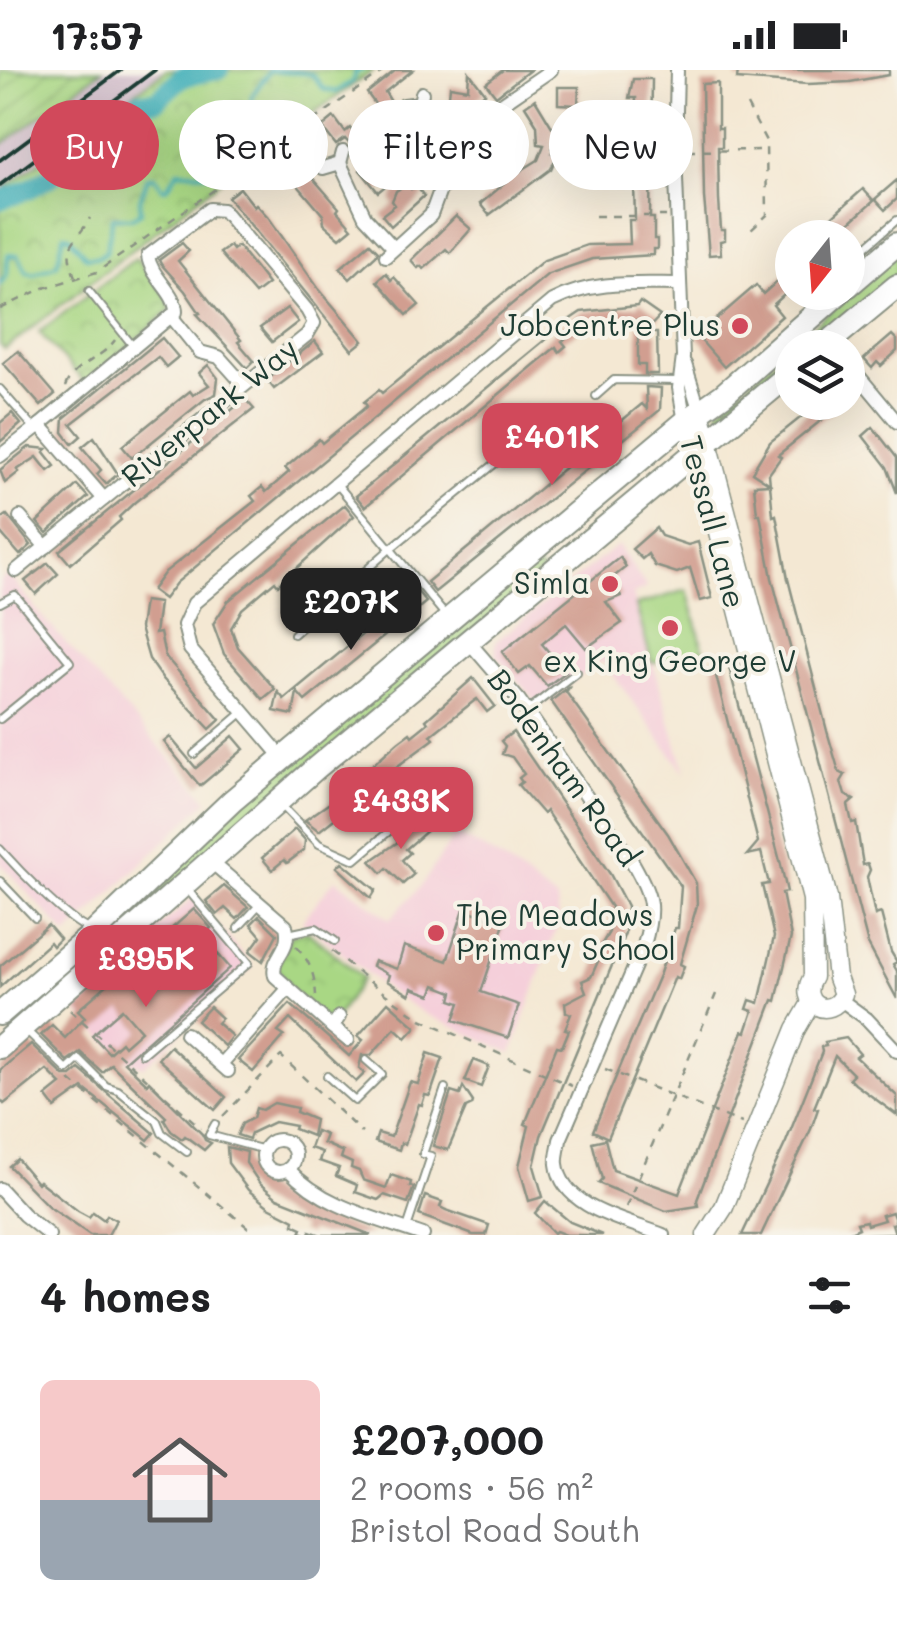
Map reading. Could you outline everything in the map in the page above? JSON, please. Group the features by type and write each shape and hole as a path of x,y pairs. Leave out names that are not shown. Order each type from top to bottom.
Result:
{"highway":[{"path":"865,271 897,244"},
{"path":"845,330 897,283 888,280 865,296"},
{"path":"8,1029 58,998 208,860 667,476 723,395 806,310"},
{"path":"8,1029 72,952 85,928 283,758 557,531 580,523 696,433 775,383"},
{"path":"534,550 553,559 593,538"}],"street":[{"name":"Tessall Lane","path":"676,100 677,70"},
{"path":"509,100 528,88 540,72"},
{"path":"328,165 342,157 348,173"},
{"path":"355,190 365,217 390,252 431,215 441,190"},
{"name":"Tessall Lane","path":"677,190 685,381 706,494 812,900 813,978"},
{"name":"Riverpark Way","path":"16,571 307,335 314,323 218,208 210,209 148,256 154,274 176,304 176,312 171,316"},
{"path":"283,758 190,649 184,634 188,610 552,301 574,289 592,286 680,284"},
{"path":"0,456 171,316 200,352 219,357 244,385"},
{"name":"Tessall Lane","path":"685,381 723,395"},
{"path":"865,383 897,422"},
{"path":"37,427 104,499"},
{"name":"Tessall Lane","path":"696,433 828,898 837,978"},
{"path":"667,476 690,480 706,494"},
{"path":"20,517 46,547"},
{"name":"Bodenham Road","path":"469,642 527,711 649,890 653,917 644,946 560,1140 556,1163 565,1186 581,1202 663,1235"},
{"path":"208,860 281,920 288,939 273,970 287,990 336,1022 350,1044"},
{"path":"828,973 837,978 843,988 841,1000 827,1009 811,1003 807,992 813,978 828,973"},
{"path":"186,1034 225,1068 287,990"},
{"path":"841,1000 866,1019 897,1052"},
{"path":"706,1235 724,1207 796,1029 811,1003"},
{"path":"277,1140 291,1146 295,1156 288,1169 278,1172 264,1160 265,1150 277,1140"},
{"path":"288,1169 305,1188 326,1200 423,1235"},
{"path":"0,1189 49,1235"}],"lane":[{"path":"865,247 897,220"},
{"path":"89,291 133,347"},
{"path":"596,396 614,380 685,381"},
{"path":"0,390 37,427"},
{"path":"294,634 508,453"},
{"path":"335,482 449,620"},
{"path":"0,603 14,596 70,662 0,720"},
{"path":"527,711 577,672"},
{"path":"194,754 242,712"},
{"path":"277,801 319,844 355,860 413,810"},
{"path":"0,849 85,928"},
{"path":"0,881 35,918"},
{"path":"142,1054 249,963 183,884"},
{"path":"238,928 260,904"},
{"path":"288,939 316,928 335,941"},
{"path":"8,1029 67,1070 79,1059 106,1086 118,1090 157,1122 162,1132 187,1152"},
{"path":"327,1076 355,1101 382,1074 366,1060"},
{"path":"407,1229 431,1156 423,1154 445,1088"},
{"path":"215,1124 209,1135 265,1150"}],"path":[{"path":"0,309 44,288 97,272 385,70"},
{"path":"746,105 766,141 766,216 748,233"},
{"path":"693,152 766,150"},
{"path":"595,216 678,216"},
{"path":"76,278 67,256 90,218"},
{"path":"70,402 64,394 66,382 76,369 96,360 115,343 116,329"},
{"path":"288,939 308,958 316,997 324,996"},
{"path":"332,951 421,1019 582,1090"},
{"path":"621,1218 716,994"},
{"path":"58,998 209,1135"},
{"path":"215,1124 280,1056 362,1133"},
{"path":"595,1065 757,1128"},
{"path":"68,1078 257,1235"}],"shaded area":[{"path":"102,70 166,70 125,100 62,100"},
{"path":"30,124 30,169 0,191 0,146"},
{"path":"618,545 647,588 633,594 685,773 602,660 540,706 496,655 496,641"},
{"path":"9,574 39,613 208,800 67,935 0,863 0,581"},
{"name":"The Meadows Primary School","path":"456,833 503,860 557,900 559,920 512,1053 425,1014 388,990 302,921 335,879 390,919 422,885"},
{"path":"194,897 253,967 144,1067 126,1060 70,1005"}],"green space":[{"path":"0,70 102,70 62,100 30,100 30,124 0,146"},
{"path":"166,70 375,70 328,103 179,100 179,190 209,190 5,349 0,345 0,191 30,169 30,190 159,190 159,100 125,100"},
{"path":"897,252 897,275 865,302 865,280"},
{"path":"136,258 170,301 170,310 86,384 39,332"},
{"path":"832,310 856,310 832,330 809,330"},
{"path":"775,360 775,377 722,416 718,411"},
{"path":"530,559 543,572 15,1023 10,1019 227,812"},
{"name":"ex King George V","path":"687,590 704,651 652,663 636,605"},
{"path":"307,931 363,978 331,1025 293,993 275,965 291,935"}],"building":[{"path":"396,70 413,70 385,92 390,100 372,100 367,93"},
{"path":"503,70 530,70 496,96 486,83"},
{"path":"738,70 889,70 889,75 808,84 737,79"},
{"path":"469,72 485,93 475,100 452,100 449,96 450,86 468,89"},
{"path":"633,79 652,79 652,100 629,98"},
{"path":"718,83 718,128 722,128 722,147 718,147 719,200 725,240 720,241 721,254 709,255 702,84"},
{"path":"558,87 579,87 578,100 558,100"},
{"path":"535,99 549,122 549,170 529,185 529,166 538,160 544,145 538,144 537,125 529,112 529,103"},
{"path":"334,117 345,132 348,130 348,142 345,139 336,145 328,135 328,122"},
{"path":"897,180 897,199 885,210 875,199"},
{"path":"863,189 874,201 852,220 828,220"},
{"path":"242,190 256,204 363,341 352,350 228,197"},
{"path":"302,190 323,190 352,228 340,238 324,224 323,215"},
{"path":"419,190 424,196 391,226 382,215 395,205 392,201 396,191"},
{"path":"497,190 523,190 489,215 480,204"},
{"path":"634,190 650,190 650,218 654,218 657,239 653,255 592,259 548,274 176,583 164,599 152,590 165,572 255,501 251,496 262,487 266,492 289,472 285,468 319,439 322,443 367,406 364,402 379,390 382,393 544,260 587,245 630,244 629,220 635,220"},
{"path":"456,216 471,229 450,253 446,249 424,269 418,268 411,260"},
{"path":"182,243 189,251 178,261 241,340 238,342 254,361 247,368 197,314 200,313 185,291 161,264 159,260"},
{"path":"370,243 378,251 376,255 350,279 340,268"},
{"path":"230,246 233,250 238,246 268,284 255,294 220,253"},
{"path":"386,273 419,305 407,315 377,281"},
{"name":"Jobcentre Plus","path":"775,283 773,305 782,316 724,367 697,336 756,285 763,294"},
{"path":"640,302 660,316 644,333 657,333 658,374 645,374 645,365 638,365 638,320 593,324 594,329 585,328 562,341 566,346 559,352 556,347 365,507 356,496 569,320 581,312 637,306"},
{"path":"287,308 298,322 272,342 260,328"},
{"path":"892,335 897,340 897,351 881,366 877,362 872,368 865,358"},
{"path":"162,338 178,357 166,367 158,357 71,424 81,436 72,444 63,432 64,418"},
{"path":"315,341 323,352 274,389 267,380"},
{"path":"18,351 55,394 41,406 3,363"},
{"path":"208,365 218,378 216,394 132,458 122,446 190,391 193,395 209,385 199,373"},
{"path":"646,387 661,388 660,410 435,592 427,582 642,404 647,409"},
{"path":"245,399 254,409 135,502 119,517 121,520 70,564 59,551"},
{"path":"12,413 21,424 0,442 0,423"},
{"path":"798,420 822,420 778,455 781,457 769,474 770,484 752,472 770,442"},
{"path":"873,427 897,458 897,493 887,467 863,436"},
{"path":"94,437 118,474 106,484 97,474 101,470 82,447"},
{"path":"29,447 47,449 44,452 55,466 48,471 37,457 5,483 0,470"},
{"path":"770,484 773,516 776,515 788,579 827,731 839,772 845,775 841,782 845,795 854,800 848,805 852,823 856,822 863,865 868,864 870,870 867,877 875,915 881,913 897,962 893,964 897,971 897,999 868,944 772,578 754,485"},
{"path":"77,485 88,497 47,533 37,522"},
{"path":"345,505 354,516 278,585 275,581 242,609 231,628 238,647 275,689 263,699 224,654 213,624 228,601"},
{"path":"7,515 31,545 20,555 0,532 0,520"},
{"path":"656,528 661,536 688,545 698,542 712,598 700,601 690,568 677,573 655,566 648,554 642,559 632,549"},
{"path":"620,557 626,567 611,579 621,596 606,602 622,623 586,648 566,624 542,644 566,672 547,686 530,666 519,674 502,652"},
{"path":"48,563 58,574 36,594 25,581"},
{"path":"416,590 426,602 305,701 297,692 293,715 274,711 278,692 284,699"},
{"path":"144,601 159,603 155,634 160,633 165,656 220,720 210,729 149,659 140,628"},
{"path":"726,656 781,865 791,937 776,1001 773,1000 698,1206 666,1211 598,1183 602,1179 592,1142 605,1139 613,1170 679,1194 743,1031 746,1032 753,1011 747,1009 750,1000 759,1003 774,937 762,885 769,884 761,852 747,855 758,842 712,660"},
{"path":"473,678 495,706 487,712 477,699 474,701 376,786 379,790 364,802 365,808 355,807 346,815 343,812 319,831 305,820 398,742 428,723 426,720"},
{"path":"570,686 566,692 668,834 696,883 697,905 680,964 684,966 679,979 675,977 608,1138 593,1131 678,928 681,886 551,701"},
{"path":"513,732 610,874 627,906 625,933 541,1136 534,1166 543,1197 529,1201 519,1166 529,1126 525,1124 557,1046 562,1047 569,1030 565,1029 571,1014 566,1012 565,1003 586,992 582,981 591,977 599,959 594,957 609,932 611,907 546,811 543,814 518,785 524,774 512,757 502,754 505,746 501,741"},
{"path":"233,736 244,749 200,786 164,742 170,737 196,768"},
{"path":"419,817 429,829 406,849 410,853 402,860 414,874 403,884 387,868 382,873 371,861 398,842 395,838"},
{"path":"295,829 305,840 304,850 272,870 262,858"},
{"path":"342,862 376,890 371,898 337,867"},
{"path":"224,886 248,907 237,919 225,908 217,915 206,901"},
{"path":"194,909 211,928 202,936 230,968 124,1062 147,1084 149,1081 211,1143 204,1150 171,1131 166,1117 111,1064 102,1072 80,1052 67,1061 41,1035 52,1025 65,1038 85,1017 78,1010","holes":["122,1009 141,1031 109,1053 92,1035"]},
{"path":"464,909 504,923 481,992 519,1005 508,1038 454,1020 460,1003 451,1000 453,992 435,985 431,995 412,988 410,995 387,981 389,975 372,966 374,961 397,969 404,946 447,961"},
{"path":"259,916 277,934 263,961 250,951 261,936 251,924"},
{"path":"48,925 60,939 53,946 50,942 0,987 0,966"},
{"path":"388,1002 416,1027 406,1038 395,1028 371,1055 362,1055 359,1068 365,1073 356,1082 290,1019 278,1032 284,1036 253,1072 238,1060 290,1004 349,1056 363,1040 358,1036"},
{"path":"210,1007 222,1018 217,1023 232,1036 224,1046 197,1021"},
{"path":"846,1038 860,1054 856,1057 897,1096 897,1115 855,1084 849,1078 853,1074 835,1056 814,1108 818,1109 811,1129 761,1235 742,1235 786,1142 821,1047 826,1046 825,1042"},
{"path":"31,1044 64,1076 79,1069 154,1133 148,1140 83,1088 55,1108 46,1096 61,1084 47,1070 4,1104 0,1099 0,1070"},
{"path":"170,1046 226,1097 215,1110 158,1059"},
{"path":"428,1053 443,1058 430,1096 425,1095 422,1105 419,1104 405,1144 401,1143 399,1150 375,1142 378,1133 391,1137 410,1082 418,1084"},
{"path":"474,1060 489,1066 481,1087 465,1081"},
{"path":"463,1087 472,1105 466,1108 448,1150 433,1146 451,1092 460,1095"},
{"path":"274,1103 297,1108 296,1112 315,1120 312,1136 294,1129 295,1126 274,1122 251,1133 249,1139 237,1135 242,1124 253,1118 256,1108 262,1110"},
{"path":"316,1131 326,1135 323,1143 343,1152 341,1158 352,1163 351,1168 359,1171 363,1180 386,1188 391,1175 411,1182 414,1187 408,1203 384,1195 378,1200 355,1192 357,1185 336,1176 339,1168 319,1161 322,1152 310,1148"},
{"path":"227,1147 247,1152 246,1163 260,1184 277,1198 371,1235 300,1232 302,1228 293,1224 294,1220 248,1190 228,1163"},
{"path":"17,1159 37,1183 78,1211 89,1217 93,1212 104,1220 107,1215 116,1220 108,1235 90,1235 48,1206 9,1166"},
{"path":"425,1196 442,1202 440,1207 446,1210 489,1225 486,1235 473,1235 419,1215"},
{"path":"545,1201 570,1222 602,1235 554,1233 535,1213"},
{"path":"892,1212 895,1233 844,1235 859,1228 857,1223 866,1221 867,1225 884,1220 882,1215"}],"waterway":[{"path":"0,200 57,172 139,102 156,101 182,77 219,70"},
{"path":"0,284 7,274 8,255 18,255 27,272 57,264 64,235 86,257 106,252 113,217 132,218 141,212 140,200 148,177 155,177 167,188 178,171 210,174 234,134 255,121 257,112 251,97 270,70 313,75 323,89 336,92 363,70"}],"railway":[{"path":"0,160 121,70"},
{"path":"0,185 155,70"}],"place":[{"name":"Jobcentre Plus","path":"740,326"},
{"name":"Simla","path":"610,584"},
{"name":"ex King George V","path":"670,628"},
{"name":"The Meadows Primary School","path":"436,933"}]}
